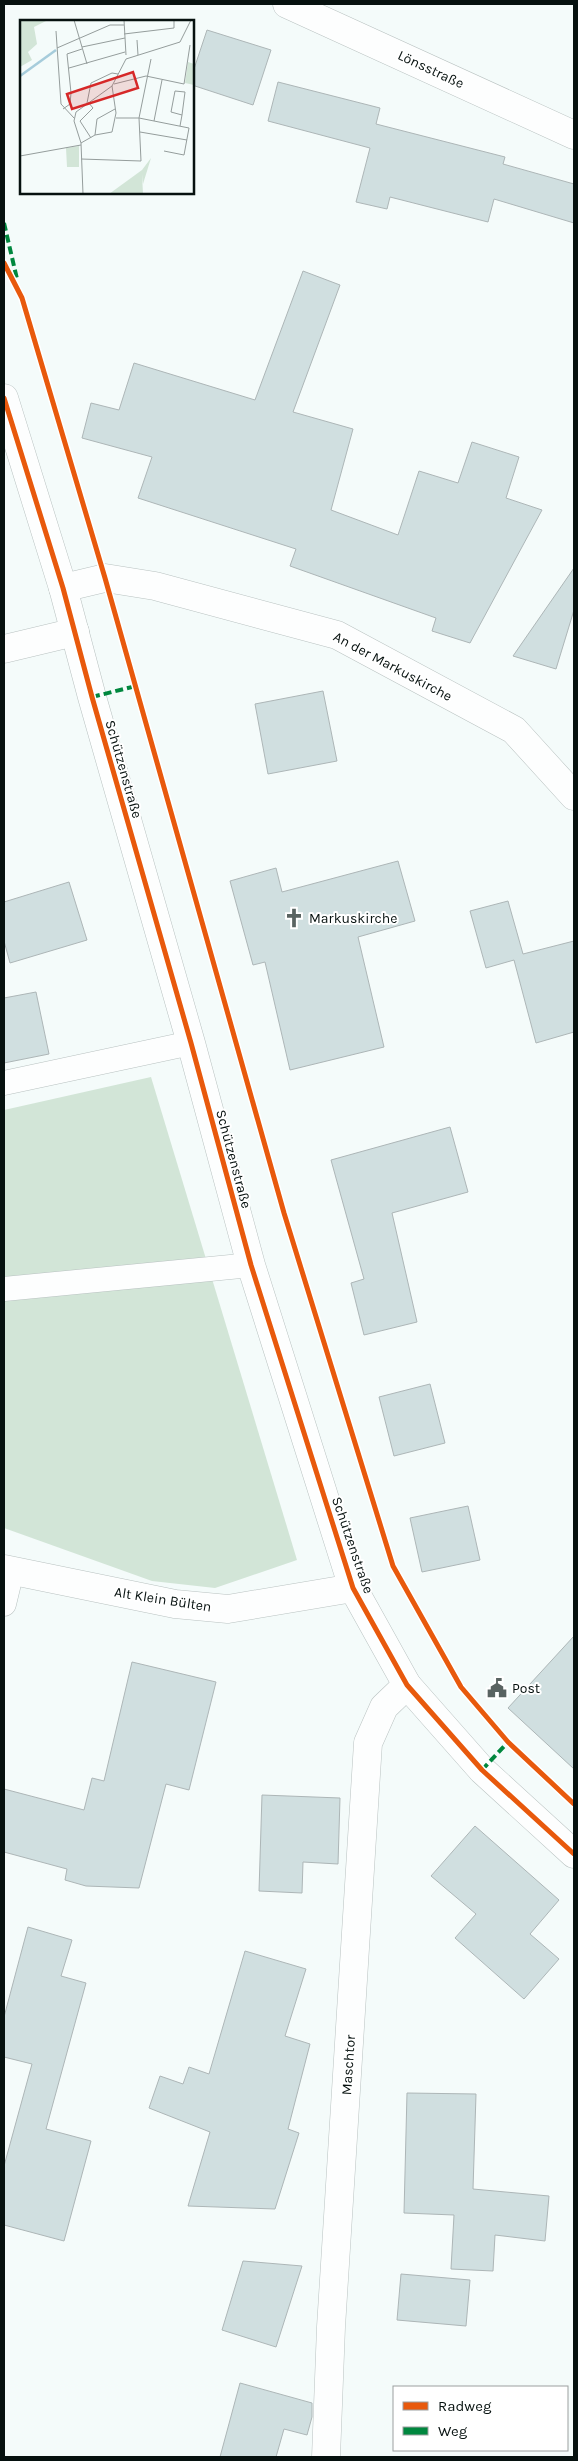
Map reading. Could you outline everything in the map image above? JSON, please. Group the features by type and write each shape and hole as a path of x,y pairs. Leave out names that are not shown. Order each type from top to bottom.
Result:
{"street":[{"name":"Lönsstraße","path":"287,4 574,135"},
{"name":"Schützenstraße","path":"4,398 63,588 191,1043 251,1265 353,1588 407,1685 482,1770 574,1854"},
{"name":"An der Markuskirche","path":"63,588 105,578 155,586 337,635 514,730 574,796"},
{"path":"4,649 74,632"},
{"name":"Alt Klein Bülten","path":"8,1570 175,1604 228,1609 353,1588"},
{"name":"Maschtor","path":"326,2457 331,2327 368,1743 384,1707 407,1685"}],"lane":[{"path":"4,1083 191,1043"},
{"path":"4,1289 251,1265"},
{"path":"4,1604 8,1570"}],"green space":[{"path":"151,1077 297,1560 215,1588 152,1581 4,1528 4,1110"}],"building":[{"path":"207,30 271,50 253,105 194,86 194,69"},
{"path":"278,82 380,108 376,124 505,157 503,164 574,184 574,223 494,199 488,222 390,197 387,209 356,202 370,148 268,121"},
{"path":"303,271 340,285 293,412 353,429 331,510 398,535 419,471 458,483 472,442 519,457 506,498 542,510 470,643 432,631 436,618 290,566 296,549 138,498 152,457 82,438 91,403 119,410 134,363 255,400"},
{"path":"574,568 574,610 556,669 513,656"},
{"path":"323,691 337,761 268,774 255,704"},
{"path":"398,861 415,921 358,937 384,1047 290,1070 265,962 253,965 230,881 276,868 282,892"},
{"path":"69,882 87,940 10,963 4,941 4,902"},
{"path":"508,901 523,954 574,941 574,1032 536,1043 514,960 486,968 470,911"},
{"path":"36,992 49,1054 4,1063 4,998"},
{"path":"450,1127 468,1192 392,1213 417,1322 364,1335 351,1283 364,1279 331,1160"},
{"path":"430,1384 445,1443 394,1456 379,1397"},
{"path":"468,1506 480,1560 422,1572 410,1518"},
{"path":"574,1636 574,1769 508,1708"},
{"path":"132,1662 216,1682 189,1790 166,1784 139,1888 86,1886 65,1880 67,1869 4,1852 4,1789 84,1810 92,1778 104,1781"},
{"path":"262,1795 340,1798 338,1864 303,1862 302,1893 259,1891"},
{"path":"475,1826 559,1900 530,1934 559,1959 524,1999 455,1938 476,1914 431,1876"},
{"path":"28,1927 72,1940 61,1976 86,1983 46,2129 91,2141 64,2241 4,2225 4,2166 32,2064 4,2057 4,2017"},
{"path":"245,1951 306,1969 285,2036 310,2044 288,2129 299,2133 275,2209 188,2206 210,2132 149,2108 160,2076 183,2084 189,2067 209,2074"},
{"path":"407,2093 476,2094 473,2189 549,2196 545,2241 495,2235 493,2271 451,2269 454,2215 404,2213"},
{"path":"243,2261 302,2266 276,2347 222,2330"},
{"path":"401,2274 470,2280 466,2326 397,2320"},
{"path":"240,2383 312,2403 312,2417 307,2435 284,2429 276,2457 220,2457"}],"marked path":[{"path":"4,223 17,279"},
{"path":"92,697 136,686"},
{"path":"482,1770 508,1742"}],"cycle path":[{"path":"4,263 22,298 105,578 284,1213 393,1566 461,1687 508,1742 574,1804"},
{"path":"4,398 63,588 92,697 191,1043 251,1265 353,1588 407,1685 482,1770 574,1854"}],"place":[{"name":"Markuskirche","path":"294,918"},
{"name":"Post","path":"497,1688"}]}
